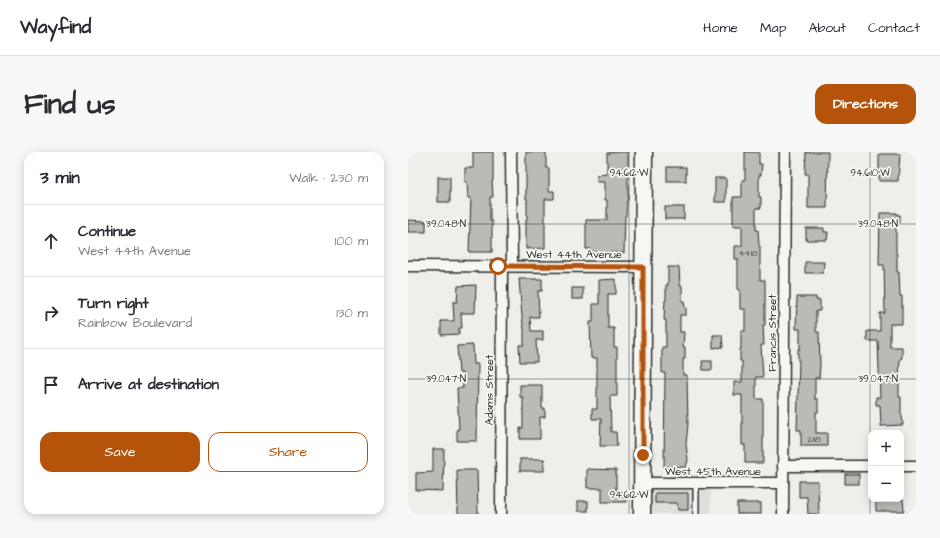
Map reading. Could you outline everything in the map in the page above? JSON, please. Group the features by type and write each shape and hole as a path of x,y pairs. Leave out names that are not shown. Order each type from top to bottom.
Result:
{"main road":[{"path":"642,514 644,152"}],"street":[{"path":"511,152 512,266"},
{"name":"Francis Street","path":"783,514 785,152"},
{"name":"West 44th Avenue","path":"408,266 643,267"},
{"name":"Adams Street","path":"501,514 502,266"},
{"path":"783,466 868,466"},
{"path":"904,466 916,466"},
{"name":"West 45th Avenue","path":"642,483 783,483"}],"lane":[{"path":"696,483 696,514"}],"shaded area":[{"path":"711,487 711,514 650,514 650,495 651,491 656,488"}],"building":[{"path":"473,152 493,152 493,197 490,197 492,252 469,252 471,198 468,198 467,182 465,182 465,168 473,168"},
{"path":"526,152 546,152 546,168 549,168 549,191 554,191 554,199 545,199 545,248 526,249"},
{"path":"628,152 628,200 625,216 624,253 590,252 590,249 586,249 586,220 607,220 605,182 597,182 597,175 607,174 607,153"},
{"path":"745,152 759,152 759,164 762,164 761,175 759,175 759,197 761,197 761,208 756,208 756,230 758,230 760,246 760,280 765,280 765,325 763,325 764,345 761,345 763,377 756,377 756,399 763,399 763,463 745,463 745,445 742,445 742,395 734,395 734,382 742,382 742,361 740,361 740,349 741,331 745,331 745,309 740,309 740,290 738,290 738,259 735,259 735,246 742,246 742,226 733,226 733,197 742,197 742,180 745,180"},
{"path":"806,152 828,152 827,208 808,208 808,174 805,174"},
{"path":"879,154 900,154 898,181 879,181"},
{"path":"667,167 686,167 686,181 667,181"},
{"path":"438,177 450,177 450,202 438,202"},
{"path":"715,178 726,178 726,202 715,202"},
{"path":"665,207 684,207 684,219 665,219"},
{"path":"880,213 897,213 897,215 900,215 900,223 896,223 896,254 897,272 899,272 900,296 902,296 902,324 890,324 890,347 902,347 902,358 900,359 899,397 901,397 901,415 903,425 881,426 880,405 876,405 876,397 880,397 878,341 867,341 867,331 880,331 880,313 885,313 884,265 879,265"},
{"path":"408,220 426,221 426,232 408,232"},
{"path":"806,228 824,228 824,232 828,232 827,240 806,240"},
{"path":"805,262 824,262 823,273 805,273"},
{"path":"668,267 679,267 680,286 682,286 682,301 684,301 686,308 686,315 680,315 680,332 684,332 683,347 685,347 685,359 683,359 683,375 687,375 688,424 686,444 688,460 686,467 664,467 665,373 662,373 662,347 666,347 666,320 664,320 666,285 668,285"},
{"path":"519,279 542,279 542,291 538,291 539,317 530,317 531,331 543,331 543,340 536,340 537,362 520,362 519,345 524,345 524,330"},
{"path":"616,279 616,294 608,294 608,328 614,328 614,347 617,347 617,396 610,396 611,432 616,432 617,446 600,446 601,419 592,419 592,409 597,409 597,358 591,358 590,322 593,322 593,304 599,304 599,280"},
{"path":"476,285 475,313 461,313 462,328 459,328 459,334 441,335 441,321 454,321 453,302 457,302 458,286"},
{"path":"572,288 583,288 583,299 572,299"},
{"path":"797,297 816,297 816,300 820,300 820,311 816,311 816,332 819,332 820,366 819,378 815,378 815,399 818,399 818,412 816,412 816,433 827,433 827,446 801,446 801,430 797,430 798,349 800,349 800,329 796,329"},
{"path":"713,335 722,335 723,347 713,348"},
{"path":"473,345 474,364 478,364 477,441 457,441 457,429 459,429 457,388 463,388 462,373 459,373 457,346"},
{"path":"702,361 712,361 712,370 703,370"},
{"path":"520,385 542,385 542,408 545,408 545,417 540,417 540,439 520,439 520,428 523,428 523,397 520,397"},
{"path":"433,449 444,449 443,491 416,490 416,473 433,472"},
{"path":"520,459 544,459 544,471 520,471"},
{"path":"587,469 616,470 616,491 627,492 627,502 602,502 602,488 587,488"},
{"path":"457,470 477,470 478,514 458,514"},
{"path":"845,474 859,474 859,484 845,484"},
{"path":"799,481 818,481 819,514 808,514 807,497 799,497"},
{"path":"655,493 688,493 688,510 678,510 677,503 655,503"},
{"path":"578,501 588,501 588,511 578,511"},
{"path":"876,502 903,502 904,511 876,511"},
{"path":"737,503 761,503 761,514 737,514"}],"route":[{"path":"498,266 643,267 643,455"}]}
